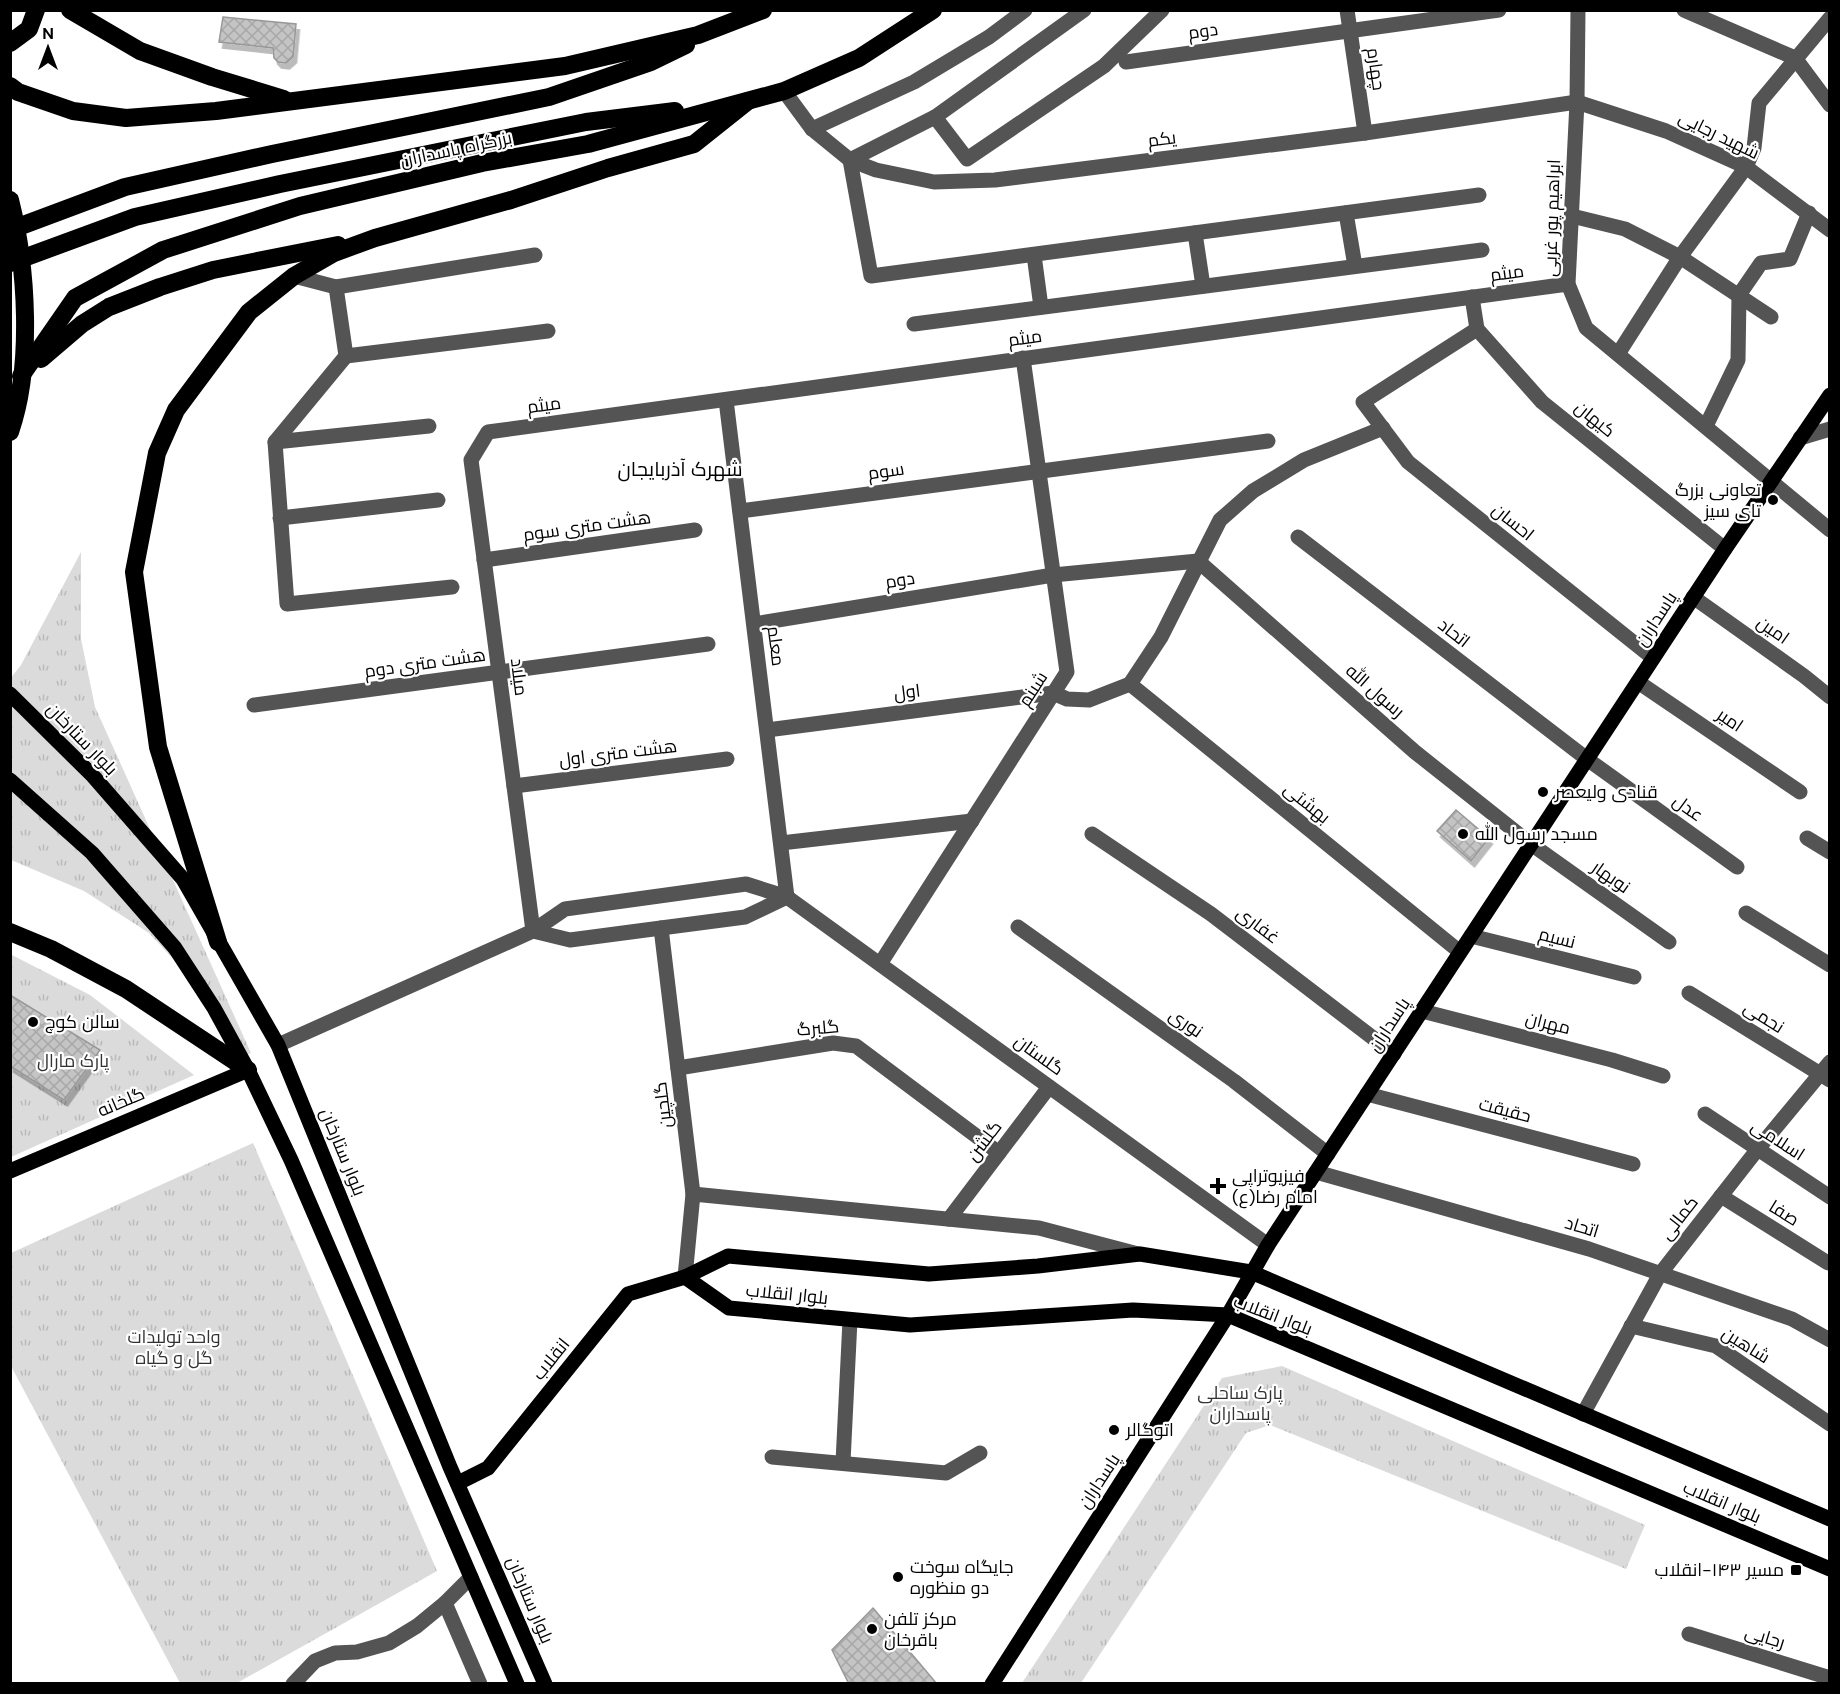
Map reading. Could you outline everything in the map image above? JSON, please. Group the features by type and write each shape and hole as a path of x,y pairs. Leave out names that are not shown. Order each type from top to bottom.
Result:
{"highway":[{"path":"10,43 29,29 36,10"},
{"path":"70,10 140,51 212,77 291,101"},
{"path":"10,86 18,92 73,111 126,118 216,111 565,66 698,35 763,10"},
{"name":"بزرگراه پاسداران","path":"21,376 75,298 163,250 300,206 482,163 588,144 784,91 859,58 933,10"},
{"path":"10,230 125,187 549,97 651,63 728,24"},
{"path":"21,376 82,324 109,308 160,286 213,270 375,238 511,200 608,168 694,144 748,101"},
{"path":"10,263 135,217 280,184 586,123 748,101"},
{"path":"10,200 17,227 24,289 25,332 21,376 10,432"},
{"path":"218,942 158,747 134,572 157,453 176,410 249,312 294,276 334,253 375,238"},
{"path":"10,932 51,949 126,989 248,1070"}],"main road":[{"name":"پاسداران","path":"992,1683 1228,1315 1268,1245 1693,597 1830,395"},
{"name":"بلوار ستارخان","path":"10,694 93,776 183,879 278,1045 458,1484 545,1683"},
{"path":"10,780 92,853 175,948 214,1008 248,1070 291,1160 517,1683"},
{"name":"گلخانه","path":"10,1171 248,1070"},
{"name":"بلوار انقلاب","path":"1830,1519 1251,1272 1140,1254 1038,1266 929,1274 728,1256 685,1277 729,1308 910,1326 1133,1310 1228,1315 1830,1569"},
{"name":"انقلاب","path":"458,1484 488,1467 628,1294 685,1277"}],"street":[{"path":"812,129 914,82 989,37 1025,10"},
{"path":"1084,10 935,117 850,160 871,276 1479,195"},
{"path":"935,117 967,159 1104,66 1162,10"},
{"name":"چهارم","path":"1347,10 1365,133"},
{"name":"دوم","path":"1126,62 1499,10"},
{"name":"ابراهیم پور غربی","path":"1578,10 1577,102 1568,284 1586,328 1830,530"},
{"path":"1684,10 1795,58 1830,105"},
{"path":"1618,354 1680,257 1746,167 1754,148 1759,103 1830,18"},
{"name":"یکم","path":"784,91 812,129 850,160 876,170 934,183 995,180 1365,133 1577,102"},
{"name":"شهید رجایی","path":"1577,102 1666,131 1746,167 1830,230"},
{"path":"1346,213 1355,266"},
{"path":"1706,426 1738,360 1739,295 1761,263 1790,259 1809,213"},
{"path":"1572,216 1625,230 1680,257 1771,317"},
{"path":"1195,233 1203,286"},
{"path":"914,324 1482,250"},
{"path":"294,276 336,286 535,255"},
{"path":"1034,255 1041,307"},
{"name":"میثم","path":"488,432 1568,284"},
{"path":"336,286 346,356"},
{"path":"1472,297 1477,329"},
{"name":"احسان","path":"1477,329 1363,402 1408,462 1653,658"},
{"name":"کیهان","path":"1477,329 1542,402 1725,549"},
{"path":"452,587 287,604 275,442 346,356 548,331"},
{"name":"شبنم","path":"880,964 1067,672 1023,358"},
{"name":"معلم","path":"726,400 787,897"},
{"path":"275,442 429,426"},
{"path":"1053,693 1067,699 1089,700 1130,684 1161,637 1220,520 1253,491 1304,460 1383,428"},
{"path":"1800,438 1830,429"},
{"name":"میلاد","path":"488,432 471,460 533,931"},
{"name":"سوم","path":"740,511 1268,441"},
{"path":"280,518 438,500"},
{"name":"هشت متری سوم","path":"484,560 695,530"},
{"name":"اتحاد","path":"1298,537 1587,759"},
{"name":"دوم","path":"754,624 1053,575 1198,561"},
{"name":"رسول الله","path":"1198,561 1415,752 1531,844"},
{"name":"امین","path":"1693,597 1830,697"},
{"name":"هشت متری دوم","path":"254,705 708,644"},
{"name":"امیر","path":"1638,682 1800,792"},
{"name":"بهشتی","path":"1130,684 1460,952"},
{"name":"اول","path":"767,730 1053,693"},
{"name":"هشت متری اول","path":"514,786 727,759"},
{"name":"عدل","path":"1587,759 1737,867"},
{"path":"781,843 972,821"},
{"name":"غفاری","path":"1092,834 1211,914 1394,1054"},
{"path":"1808,838 1830,852"},
{"name":"نوبهار","path":"1531,844 1669,942"},
{"name":"گلستان","path":"278,1045 533,931 565,909 746,884 787,897 1268,1245"},
{"path":"533,931 570,940 745,917 787,897"},
{"path":"1746,913 1830,965"},
{"name":"نوری","path":"1018,927 1234,1081 1328,1154"},
{"name":"گلچین","path":"661,928 693,1194 685,1277"},
{"name":"نسیم","path":"1471,936 1634,977"},
{"name":"نجمی","path":"1689,993 1826,1072"},
{"name":"مهران","path":"1422,1011 1612,1060 1663,1076"},
{"name":"گلبرگ","path":"678,1068 833,1043 856,1046 999,1153"},
{"name":"کمالی","path":"1583,1414 1660,1274 1757,1150 1826,1072"},
{"name":"گلشن","path":"949,1219 1049,1087"},
{"name":"حقیقت","path":"1367,1094 1633,1164"},
{"name":"اسلامی","path":"1705,1114 1830,1197"},
{"name":"اتحاد","path":"1316,1172 1589,1249 1792,1319 1830,1340"},
{"path":"693,1194 1040,1228 1140,1254"},
{"name":"صفا","path":"1721,1196 1828,1263"},
{"path":"843,1462 850,1320"},
{"name":"شاهین","path":"1631,1326 1716,1346 1830,1424"},
{"path":"771,1456 946,1473 980,1453"},
{"path":"293,1683 315,1661 335,1653 357,1652 389,1643 417,1626 445,1603 471,1576"},
{"path":"445,1603 480,1683"},
{"name":"رجایی","path":"1689,1634 1830,1678"}],"green space":[{"path":"81,552 81,639 95,707 251,1053 242,1056 203,991 149,933 84,891 11,860 10,679 21,665"},
{"name":"پارک مارال","path":"10,954 90,995 194,1075 11,1157"},
{"name":"واحد تولیدات گل و گیاه","path":"253,1143 437,1571 237,1683 180,1683 11,1366 11,1253"},
{"name":"پارک ساحلی پاسداران","path":"1282,1366 1645,1525 1626,1569 1270,1425 1246,1433 1081,1683 1022,1683 1222,1378"}],"building":[{"path":"223,17 296,24 293,57 286,63 278,62 274,58 273,48 219,42"},
{"name":"مسجد رسول الله","path":"1456,810 1489,838 1471,861 1437,831"},
{"name":"سالن کوچ","path":"10,995 100,1050 64,1100 10,1066"},
{"name":"مرکز تلفن باقرخان","path":"873,1608 937,1684 849,1684 832,1650"}],"place":[{"name":"تعاونی بزرگ تای سیز","path":"1773,500"},
{"name":"قنادی ولیعصر","path":"1543,792"},
{"name":"مسجد رسول الله","path":"1463,834"},
{"name":"سالن کوچ","path":"33,1022"},
{"name":"فیزیوتراپی امام رضا(ع)","path":"1218,1186"},
{"name":"اتوگالر","path":"1114,1430"},
{"name":"مسیر ۱۴۳-انقلاب","path":"1796,1570"},
{"name":"جایگاه سوخت دو منظوره","path":"898,1577"},
{"name":"مرکز تلفن باقرخان","path":"872,1629"}],"district":[{"name":"شهرک آذربایجان","path":"680,469"}]}
